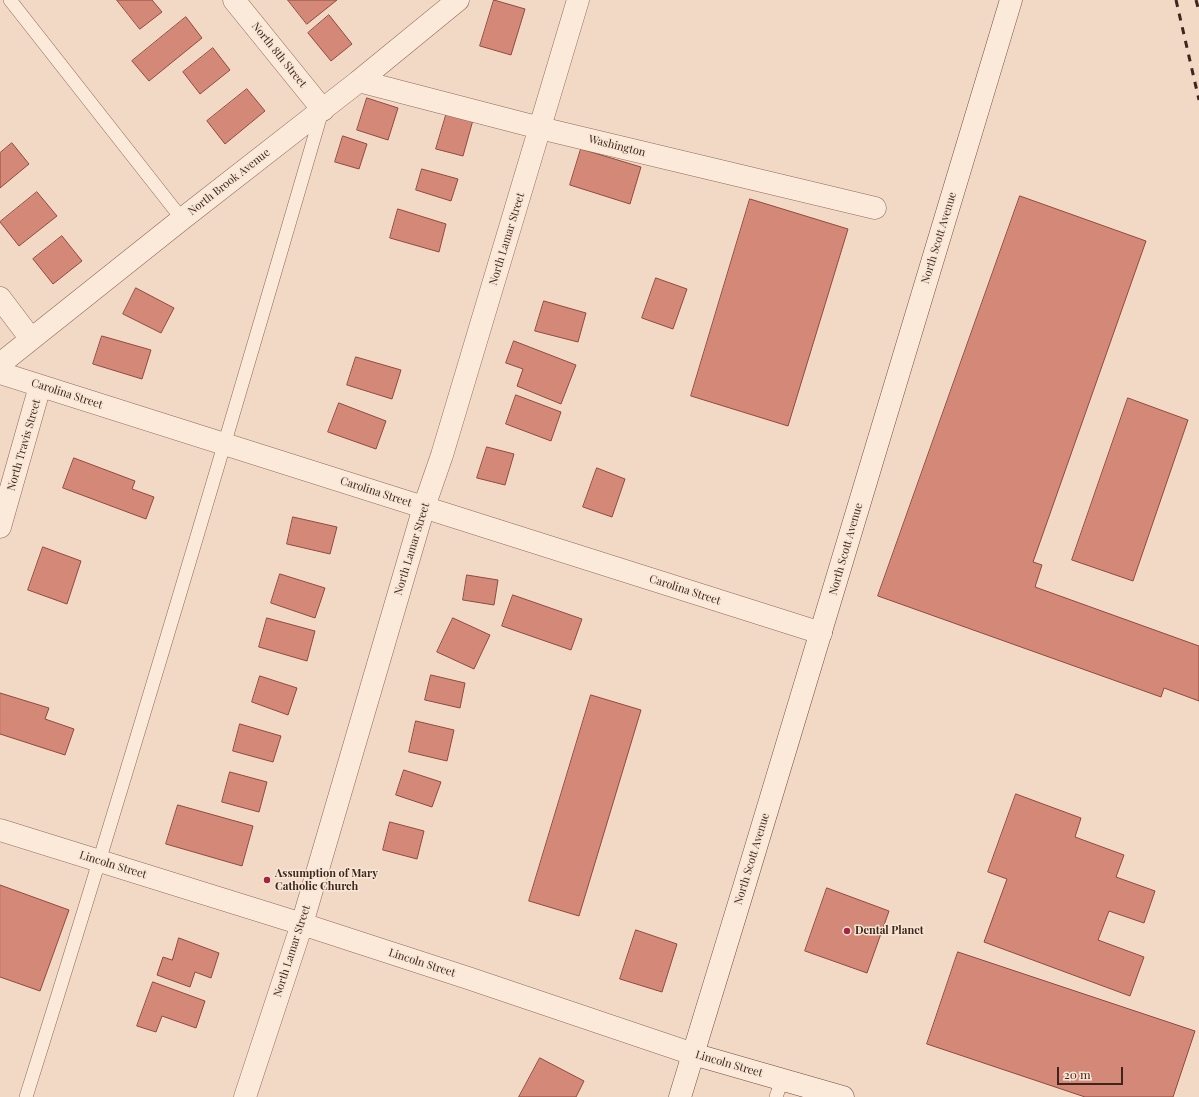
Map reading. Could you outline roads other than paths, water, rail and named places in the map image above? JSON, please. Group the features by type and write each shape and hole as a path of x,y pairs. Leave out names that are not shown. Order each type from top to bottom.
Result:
{"street":[{"name":"North 8th Street","path":"234,0 323,110"},
{"name":"North Lamar Street","path":"245,1097 302,924 424,507 442,455 578,0"},
{"name":"North Scott Avenue","path":"680,1097 1011,0"},
{"name":"North Brook Avenue","path":"0,364 182,219 323,110 455,1"},
{"name":"Washington","path":"359,81 540,128 875,208"},
{"path":"0,298 31,339"},
{"name":"Carolina Street","path":"0,373 821,632"},
{"name":"North Travis Street","path":"0,527 40,386"},
{"name":"Lincoln Street","path":"0,830 302,924 468,978 693,1054 779,1088 843,1097"}],"lane":[{"path":"10,0 182,219"},
{"path":"26,1097 100,861 323,110"}],"railway":[{"path":"1176,0 1199,100"},
{"path":"1196,0 1199,11"}],"place":[{"name":"Assumption of Mary Catholic Church","path":"267,880"},
{"name":"Dental Planet","path":"847,931"}]}
